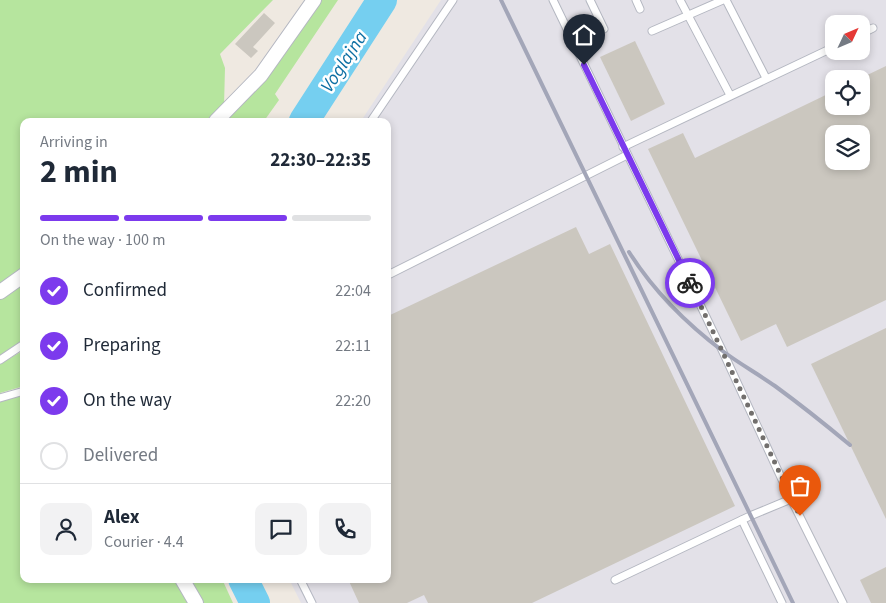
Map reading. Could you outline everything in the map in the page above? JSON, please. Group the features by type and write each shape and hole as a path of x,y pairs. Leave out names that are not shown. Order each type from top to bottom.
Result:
{"street":[{"path":"219,118 261,75 314,0"},
{"path":"0,292 20,278"},
{"path":"184,583 196,603"}],"lane":[{"path":"373,118 453,0"},
{"path":"552,0 842,602"},
{"path":"590,0 604,29"},
{"path":"636,0 640,9"},
{"path":"680,0 730,95"},
{"path":"652,32 725,0 766,78"},
{"path":"623,147 825,50"},
{"path":"391,274 627,156"},
{"path":"0,360 20,347"},
{"path":"0,398 20,392"},
{"path":"615,580 791,499"},
{"path":"742,520 782,603"},
{"path":"302,583 312,603"}],"shaded area":[{"path":"441,0 886,0 886,603 301,603 291,583 391,583 391,118 363,118"}],"green space":[{"path":"0,0 273,0 220,54 225,68 224,106 212,118 20,118 20,274 0,286"},
{"path":"317,0 338,0 275,94 279,100 266,118 223,118"},
{"path":"20,284 20,343 0,356 0,297"},
{"path":"20,352 20,387 0,393 0,364"},
{"path":"20,397 20,583 179,583 190,603 0,603 0,400"},
{"path":"190,583 224,583 233,603 201,603"}],"building":[{"path":"264,13 275,23 253,47 258,51 251,58 235,44"},
{"path":"635,41 665,104 631,121 600,57"},
{"path":"886,66 886,300 787,347 776,324 741,341 648,149 683,133 695,158 825,95 825,115 870,115 870,74"},
{"path":"576,227 589,254 610,244 735,506 532,603 428,603 424,595 407,603 359,603 350,583 391,583 391,315"},
{"path":"886,328 886,519 811,364"},
{"path":"886,567 886,603 871,603 860,580"}],"waterway":[{"name":"Voglajna","path":"306,118 382,0"},
{"name":"Voglajna","path":"245,583 255,603"}],"railway":[{"path":"501,0 793,603"},
{"path":"629,252 660,293 697,330 730,356 785,393 850,445"}],"way so far":[{"path":"690,283 800,516"}],"route":[{"path":"584,65 690,283"}]}
